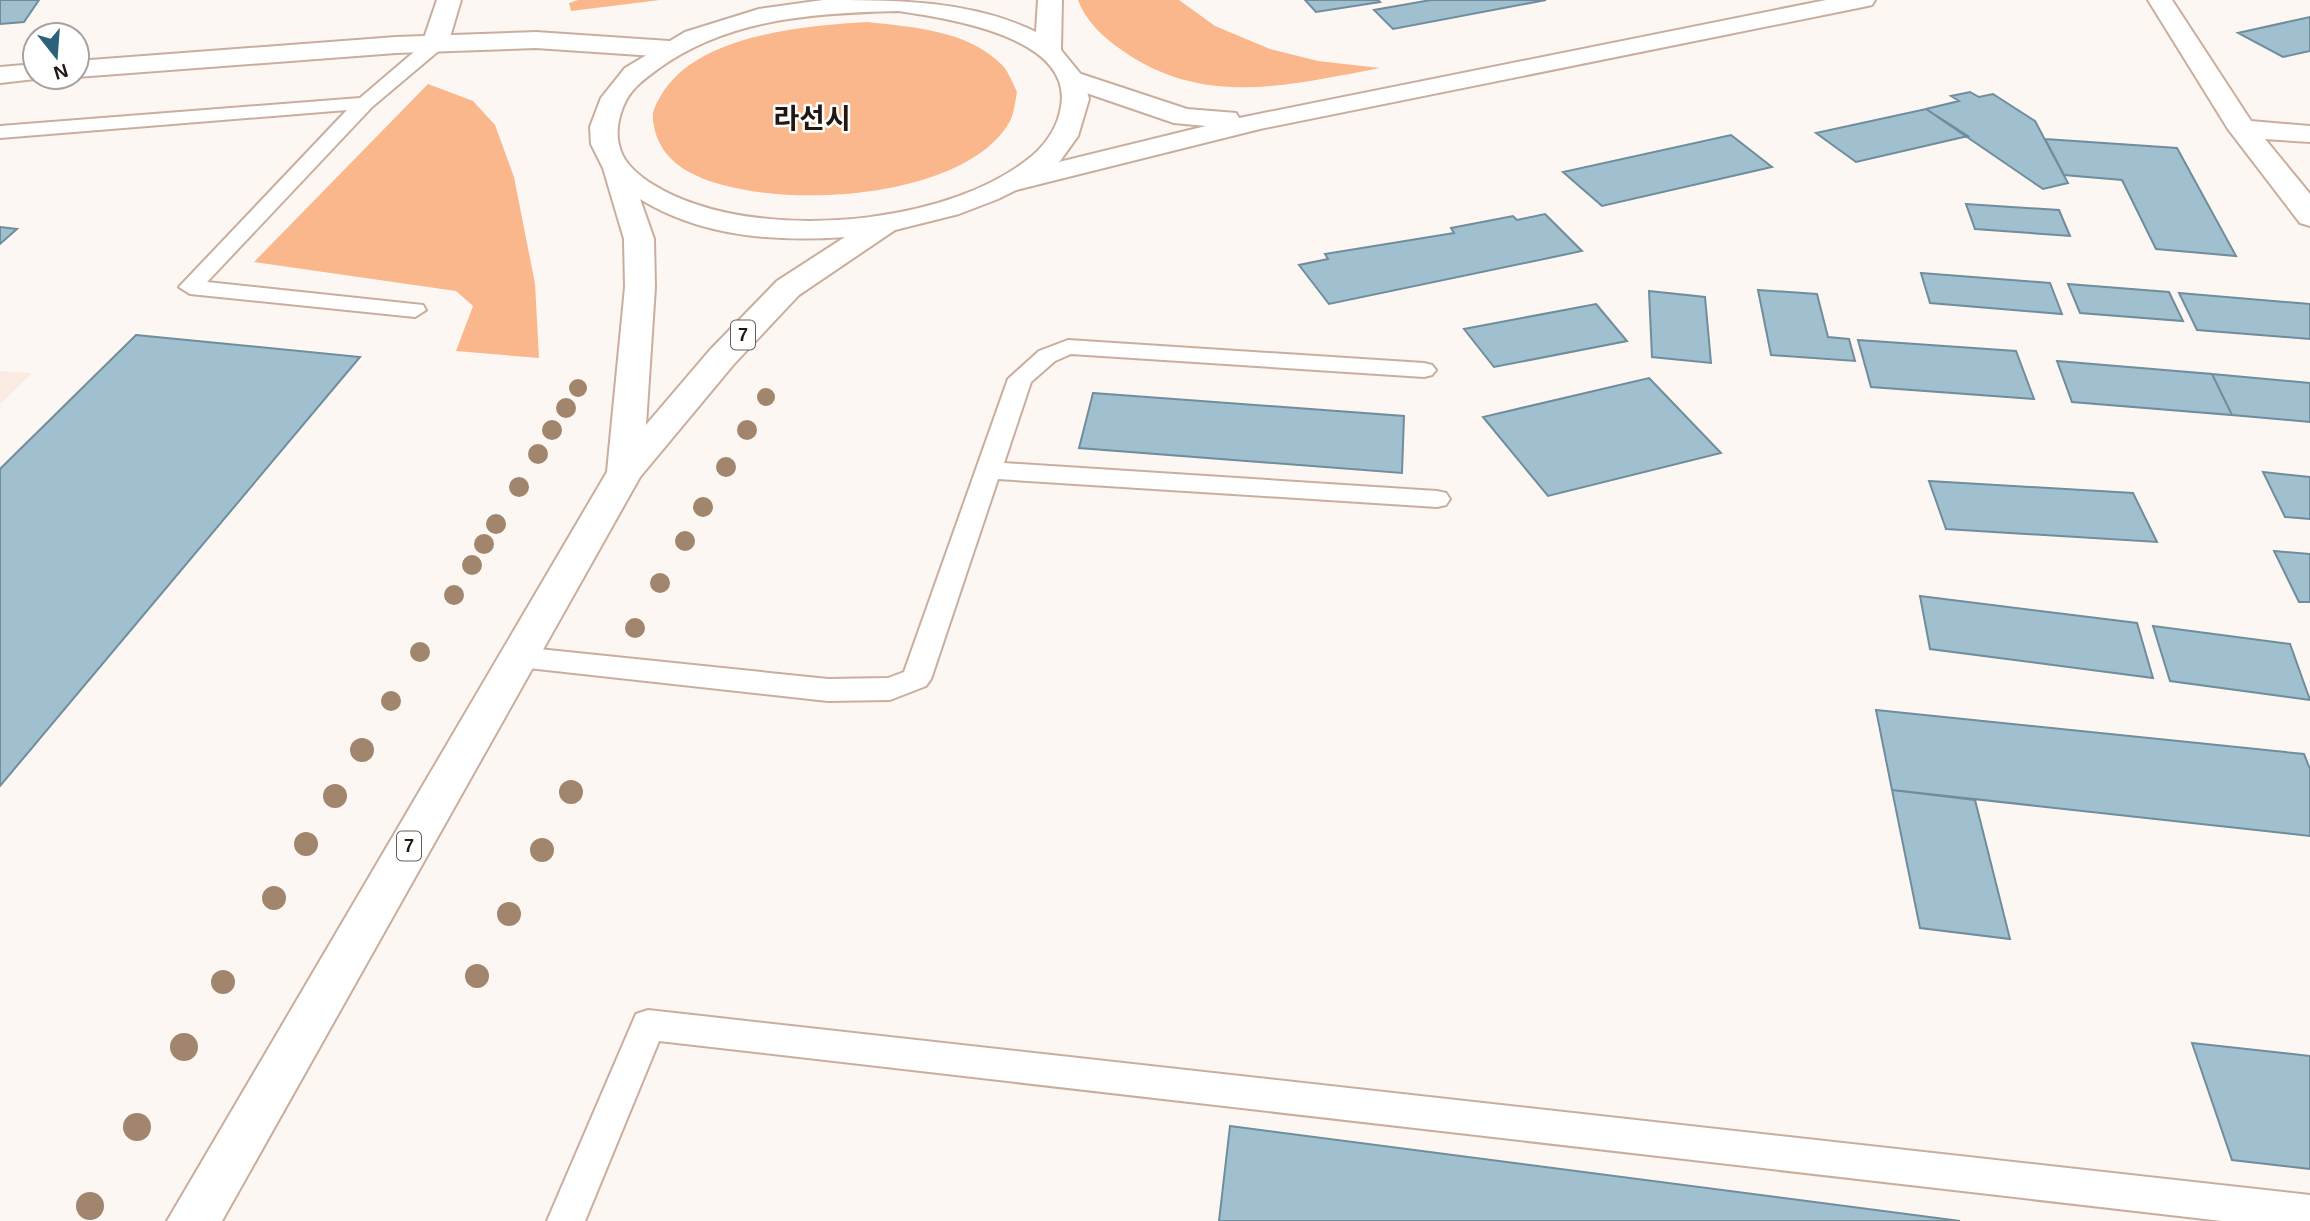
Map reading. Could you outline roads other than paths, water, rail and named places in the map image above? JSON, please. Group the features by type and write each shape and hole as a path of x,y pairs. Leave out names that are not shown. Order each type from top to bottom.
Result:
{"main road":[{"path":"435,44 449,0"},
{"path":"1048,50 1050,0"},
{"path":"1016,181 1260,121 1863,0"},
{"path":"2160,0 2242,130 2297,196 2310,217"},
{"name":"7","path":"616,169 656,201 720,222 799,231 884,225 956,208 1016,181 1057,148 1076,113 1072,79 1048,50 1009,27 958,12 898,4 842,2 774,13 718,27 669,49 631,76 608,106 602,138 616,169 639,239 640,287 625,472"},
{"path":"91,68 435,44 536,40 669,49"},
{"path":"0,75 21,73"},
{"path":"1072,79 1184,117 1260,121"},
{"path":"2242,130 2310,134"},
{"name":"7","path":"193,1221 625,472 722,357 788,288 884,225"}],"lane":[{"path":"415,310 190,287 365,103 435,44"},
{"path":"0,132 365,103"},
{"path":"519,657 828,690 890,689 916,679 1020,379 1047,356 1068,348 1424,370"},
{"path":"989,470 1437,499"},
{"path":"566,1221 648,1025 2310,1213"}],"district":[{"name":"라선시","path":"812,118"}]}
